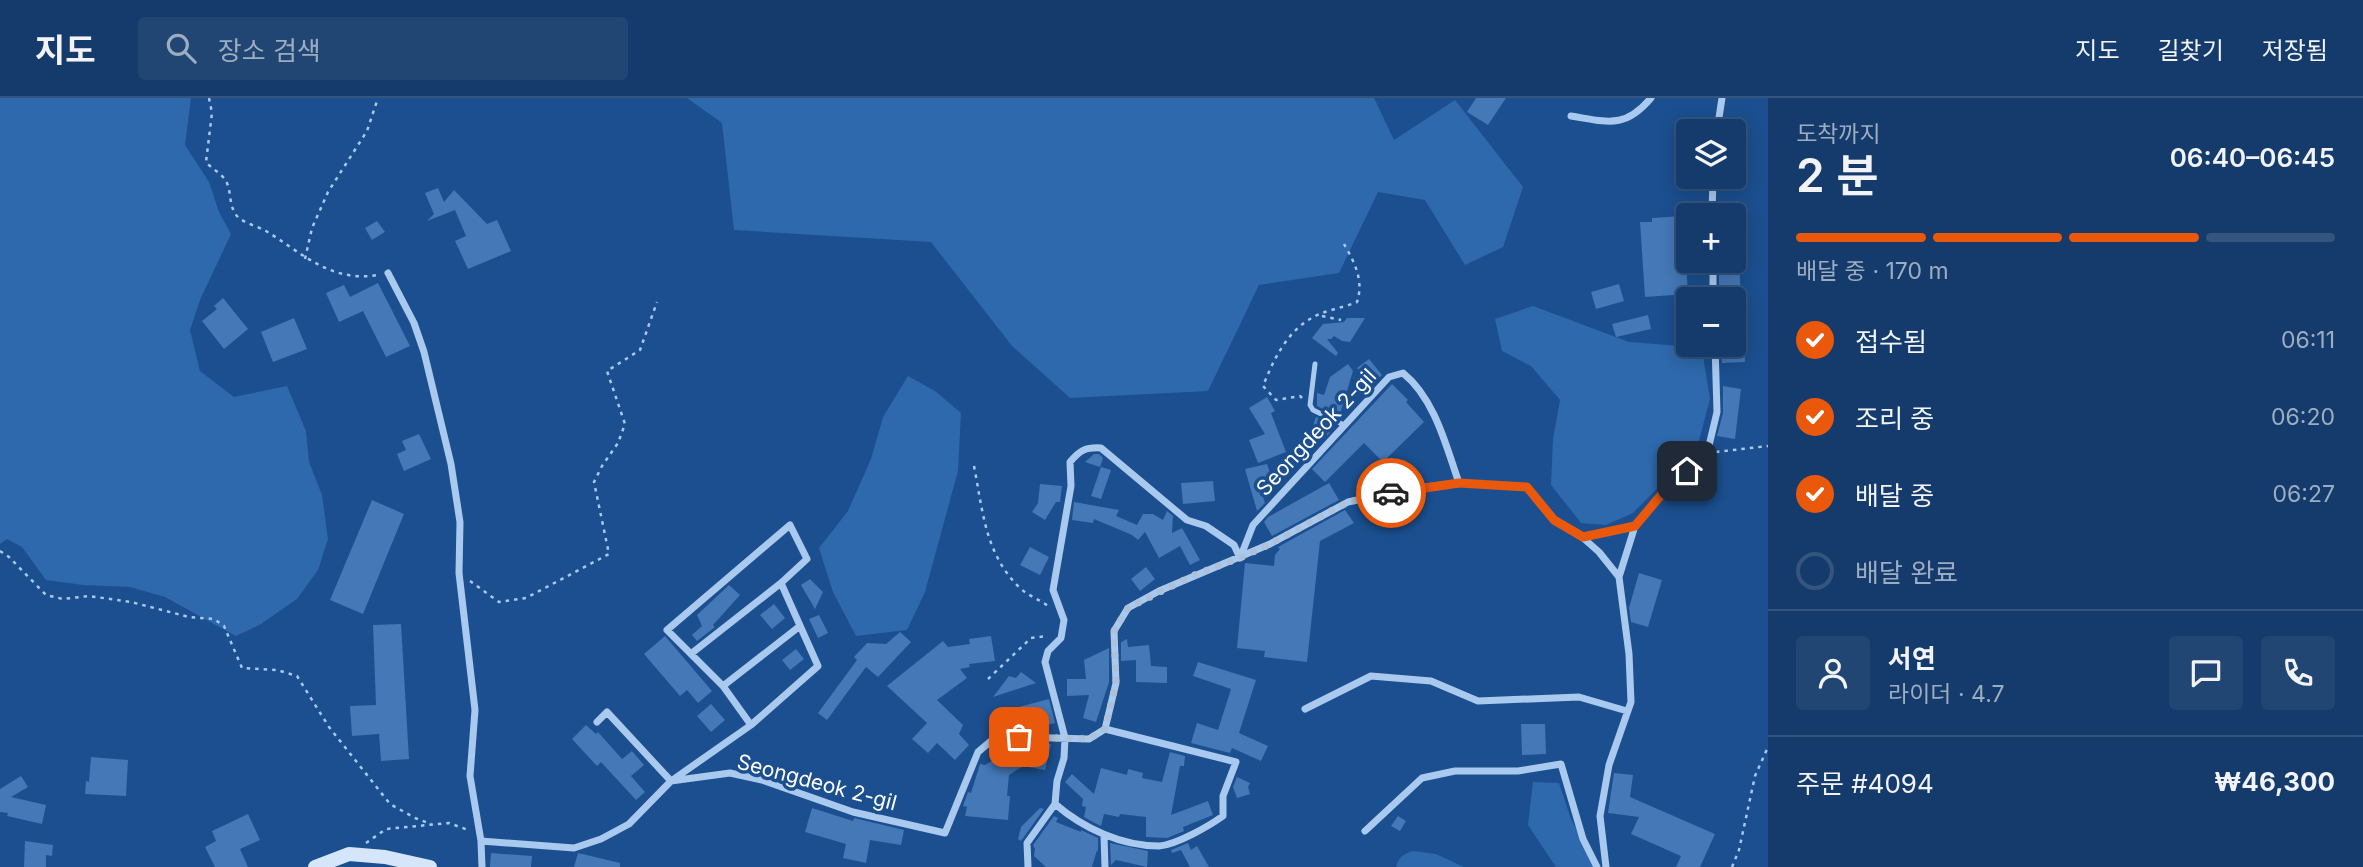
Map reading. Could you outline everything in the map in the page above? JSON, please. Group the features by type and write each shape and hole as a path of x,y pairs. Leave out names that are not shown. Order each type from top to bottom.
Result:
{"main road":[{"path":"315,867 348,854 385,857 430,867"}],"street":[{"path":"1571,116 1605,122 1623,121 1638,114 1651,98"},
{"path":"1719,119 1722,98"},
{"path":"388,273 414,323 438,403 451,464 460,522 459,573 475,710 470,776 481,842 482,867"},
{"path":"1606,867 1600,816 1609,765 1631,702 1629,654 1619,578 1635,526 1667,488 1707,454 1717,412 1715,357"},
{"name":"Seongdeok 2-gil","path":"1240,558 1253,525 1389,377 1403,373 1413,381 1427,401 1459,483"},
{"path":"1028,867 1027,843 1055,804 1057,781 1064,758 1065,738 1045,662 1048,652 1061,638 1064,620 1053,590 1071,486 1070,461 1088,447 1101,448 1186,520 1206,526 1234,545 1240,558"},
{"path":"1055,804 1073,819 1104,836 1162,846 1196,833 1223,816 1223,796 1236,762 1105,729 1116,683 1114,631 1128,608 1182,580 1240,558 1348,502 1409,489 1459,483 1527,487 1554,520 1583,537 1599,552 1619,578"},
{"path":"692,653 781,583 807,559 790,525 667,630 723,686 751,725"},
{"path":"1583,537 1635,526"},
{"path":"481,842 574,848 601,839 629,824 671,781 751,725 818,666 781,583"},
{"path":"723,686 800,626"},
{"path":"1305,709 1371,676 1431,681 1478,701 1580,697 1627,711"},
{"path":"597,722 607,712 671,781"},
{"name":"Seongdeok 2-gil","path":"671,781 730,773 762,780 853,812 944,833 978,752 991,741 1019,737 1089,739 1105,729"},
{"path":"1365,831 1422,778 1455,771 1518,771 1561,764 1583,839 1597,867"},
{"path":"1104,836 1105,867"}],"lane":[{"path":"1315,364 1310,405 1313,410 1344,425"}],"path":[{"path":"209,98 212,113 206,162 226,180 230,205 239,219 258,226 305,259 332,272 358,276 388,273"},
{"path":"305,259 312,228 328,192 367,131 378,98"},
{"path":"1310,405 1300,396 1276,400 1263,386 1271,364 1292,333 1311,317 1357,302 1361,289 1356,266 1344,244"},
{"path":"459,573 499,602 526,598 609,554 594,482 618,443 625,424 607,371 640,350 657,302"},
{"path":"1318,315 1341,320"},
{"path":"1707,454 1768,446"},
{"path":"974,466 990,546 1002,568 1023,590 1064,620"},
{"path":"0,551 46,595 63,598 89,596 131,602 189,617 214,619 225,626 242,668 278,670 297,676 329,727 390,804 431,824"},
{"path":"988,679 1031,638 1061,638"},
{"path":"1732,867 1739,850 1755,776 1768,747"},
{"path":"348,854 386,829 431,824 449,823 465,827 481,842"}],"shaded area":[{"path":"0,98 191,98 185,145 209,182 219,212 231,234 200,300 190,330 200,371 234,397 287,386 306,431 309,462 322,495 328,539 318,570 297,599 261,624 236,636 165,597 130,587 46,580 22,547 7,539 0,544"},
{"path":"687,98 1374,98 1394,140 1455,100 1523,187 1503,247 1465,265 1425,200 1378,192 1339,273 1259,285 1208,391 1070,398 1012,346 931,242 734,230 722,123"},
{"path":"1533,306 1629,342 1676,346 1676,357 1703,357 1710,399 1697,448 1633,513 1606,525 1581,523 1551,485 1553,439 1560,400 1531,366 1502,351 1495,319"},
{"path":"908,376 935,391 961,413 958,471 925,592 907,630 856,636 833,592 819,548 848,511 871,459 883,417"},
{"path":"1533,782 1559,783 1571,819 1596,867 1556,867 1528,825"},
{"path":"1414,851 1436,854 1464,867 1396,867 1402,856"}],"building":[{"path":"1476,98 1506,98 1488,125 1467,112"},
{"path":"438,188 444,202 454,190 487,224 497,220 511,251 468,269 455,241 466,236 455,210 427,221 434,214 425,193"},
{"path":"1676,216 1676,273 1687,273 1688,287 1676,287 1676,295 1645,297 1640,222 1652,222 1652,218"},
{"path":"377,221 385,232 372,240 365,228"},
{"path":"1719,273 1740,273 1740,287 1719,287"},
{"path":"378,283 410,346 386,357 363,311 339,322 326,293 344,285 350,297"},
{"path":"1619,284 1624,301 1596,309 1591,292"},
{"path":"223,298 248,329 224,349 202,321 217,309 214,306"},
{"path":"1648,315 1651,329 1616,337 1612,324"},
{"path":"294,318 307,349 273,362 261,332"},
{"path":"1347,318 1365,318 1350,342 1334,336 1327,339 1338,353 1336,356 1312,338 1323,324 1344,322"},
{"path":"1722,357 1745,357 1745,362 1722,363"},
{"path":"1369,359 1382,375 1372,387 1357,368"},
{"path":"1348,364 1353,371 1339,417 1317,406 1317,393 1324,395 1330,377"},
{"path":"1392,384 1424,422 1383,462 1364,443 1325,482 1312,469"},
{"path":"1723,386 1741,389 1735,439 1717,436 1723,413"},
{"path":"1267,397 1275,411 1271,413 1286,452 1258,463 1249,440 1265,434 1249,408"},
{"path":"1316,417 1335,427 1324,439 1310,434"},
{"path":"419,434 431,459 404,471 397,454 406,450 402,441"},
{"path":"1094,454 1103,458 1100,467 1085,462"},
{"path":"1267,464 1275,487 1261,491 1265,503 1257,511 1245,469"},
{"path":"1101,467 1111,470 1101,499 1091,496"},
{"path":"1213,481 1215,501 1183,504 1181,483"},
{"path":"1329,483 1339,500 1272,536 1264,522 1268,517"},
{"path":"1040,484 1062,486 1060,502 1056,502 1045,520 1032,512 1038,503"},
{"path":"372,500 404,514 363,614 330,600"},
{"path":"1074,502 1119,510 1116,516 1137,525 1143,514 1153,514 1163,520 1167,511 1173,516 1172,533 1182,528 1200,560 1190,565 1180,546 1159,558 1145,532 1138,540 1094,519 1093,523 1072,520"},
{"path":"1345,510 1354,523 1320,541 1307,662 1264,657 1265,651 1237,648 1245,563 1274,566 1275,555 1280,549 1278,547"},
{"path":"1030,547 1049,557 1040,575 1020,565"},
{"path":"1146,567 1155,579 1140,591 1131,579"},
{"path":"1639,573 1662,580 1648,627 1631,622 1629,608"},
{"path":"810,579 823,592 815,609 801,585"},
{"path":"729,585 740,595 713,625 715,627 697,641 692,635 702,626 697,615"},
{"path":"774,604 785,618 772,629 760,615"},
{"path":"819,615 828,633 818,638 809,619"},
{"path":"401,624 409,759 381,761 379,734 352,736 350,706 376,705 373,625"},
{"path":"900,632 911,642 878,677 866,667 827,720 818,713 857,660 854,657 867,643 886,644"},
{"path":"665,636 712,691 698,703 687,690 680,696 644,654"},
{"path":"991,636 995,661 969,664 970,667 960,669 967,678 937,700 963,725 959,734 969,745 955,760 937,743 928,753 912,739 927,723 887,686 943,641 948,647 970,644 969,639"},
{"path":"1127,639 1128,647 1149,645 1151,666 1167,667 1167,683 1136,682 1136,660 1121,661 1121,642"},
{"path":"1109,648 1109,682 1096,722 1083,718 1089,695 1067,696 1067,679 1086,679 1084,660"},
{"path":"796,649 804,659 790,670 782,660"},
{"path":"1198,662 1256,680 1239,733 1268,746 1261,761 1232,748 1230,753 1191,743 1197,723 1218,730 1231,689 1193,676"},
{"path":"1021,672 1036,683 993,697 1009,676 1016,678"},
{"path":"1049,699 1055,723 1022,731 993,731 996,713"},
{"path":"711,704 725,720 711,732 697,716"},
{"path":"1521,724 1545,724 1546,754 1522,755"},
{"path":"586,725 596,734 598,732 622,759 632,751 644,765 631,776 645,792 636,800 601,762 597,766 572,739"},
{"path":"1051,744 1045,770 1023,766 1009,775 1008,820 965,816 967,807 963,806 968,792 971,793 980,764 985,765 1000,756 996,750 1005,745"},
{"path":"1170,752 1185,756 1184,766 1180,766 1171,815 1208,801 1213,815 1183,827 1184,831 1167,838 1146,837 1146,817 1104,814 1101,826 1093,822 1084,817 1086,807 1082,806 1083,799 1065,782 1072,774 1094,794 1101,768 1127,775 1128,769 1143,773 1142,778 1162,782"},
{"path":"91,757 128,760 126,796 85,794"},
{"path":"1614,773 1633,775 1630,797 1715,834 1700,867 1676,867 1681,856 1631,834 1639,817 1608,813"},
{"path":"21,776 28,787 11,797 46,805 42,824 0,812 0,789"},
{"path":"1237,777 1250,783 1250,794 1237,798 1233,787"},
{"path":"812,808 853,821 854,818 904,830 901,845 870,840 866,863 843,858 846,844 805,832"},
{"path":"1040,808 1044,809 1021,841 1018,839 1021,827"},
{"path":"248,814 260,840 240,849 248,867 215,867 205,847 216,841 212,831"},
{"path":"1054,816 1058,818 1056,822 1098,838 1098,852 1097,850 1092,867 1046,867 1034,856 1033,845"},
{"path":"1398,816 1406,821 1400,831 1391,826"},
{"path":"25,841 53,845 52,856 46,855 46,867 24,867"},
{"path":"1110,843 1148,851 1147,867 1116,860 1111,865"},
{"path":"1188,843 1191,850 1197,846 1209,867 1190,867 1181,850 1172,853 1171,850"},
{"path":"491,853 532,856 531,867 490,867"},
{"path":"578,853 620,863 620,867 574,867"}],"way so far":[{"path":"1019,737 1089,739 1105,729 1116,683 1114,631 1128,608 1194,575 1270,544 1348,502 1391,493"}],"route":[{"path":"1391,493 1459,483 1527,487 1554,520 1583,537 1635,526 1667,488 1687,471"}]}
